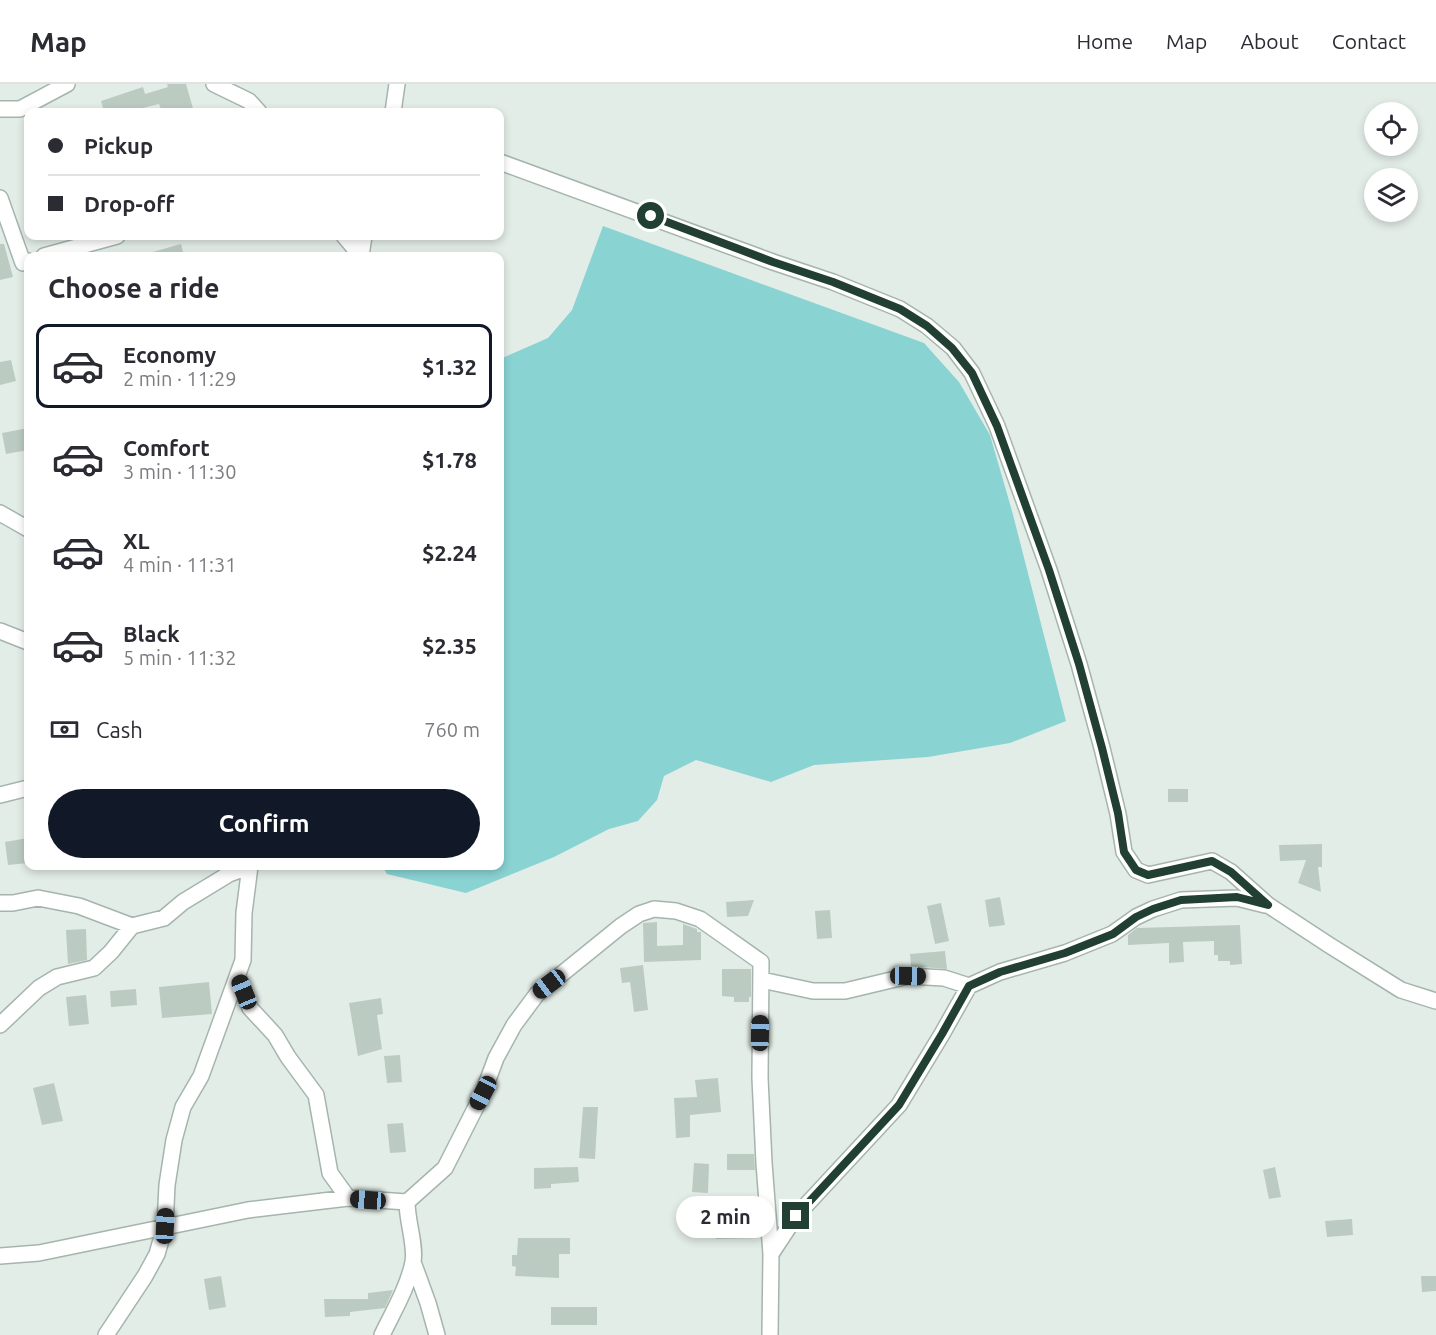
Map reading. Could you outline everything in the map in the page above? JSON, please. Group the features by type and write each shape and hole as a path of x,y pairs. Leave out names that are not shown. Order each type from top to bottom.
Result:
{"street":[{"path":"0,109 20,109 67,84"},
{"path":"214,84 249,101 255,108"},
{"path":"394,108 397,84"},
{"path":"504,163 833,282 900,309 927,326 952,348 972,373 997,426 1049,570 1079,664 1102,748 1118,813 1124,852 1136,870 1148,875 1212,861 1231,872 1268,905 1401,990 1436,1001"},
{"path":"0,198 24,263"},
{"path":"59,252 102,240"},
{"path":"347,240 358,252"},
{"path":"0,513 24,527"},
{"path":"0,631 24,640"},
{"path":"0,795 24,789"},
{"path":"0,903 38,898 79,906 132,926 164,918 183,902 240,870"},
{"path":"106,1335 157,1254 165,1226 167,1185 183,1107 201,1076 243,960 244,913 249,870"},
{"path":"771,1254 796,1216 899,1105 969,986 1000,972 1065,953 1113,934 1136,917 1181,900 1237,897 1268,905"},
{"path":"0,1256 39,1253 248,1210 348,1198 407,1202 445,1168 483,1093 496,1058 514,1025 537,994 584,954 639,914 654,909 676,911 700,919 761,962 760,1078 771,1254 770,1335"},
{"path":"0,1025 39,988 57,977 94,968 111,952 132,926"},
{"path":"762,980 813,991 844,991 908,976 944,978 969,986"},
{"path":"238,977 250,1008 275,1035 316,1095 330,1173 348,1198"},
{"path":"407,1202 407,1219 413,1243 413,1262 437,1335"},
{"path":"382,1335 413,1262"}],"water":[{"path":"603,226 924,343 959,382 990,435 1066,721 1010,743 928,757 814,765 771,782 696,760 664,776 657,800 638,821 609,829 554,857 466,893 387,874 384,870 504,870 504,357 548,338 572,310"}],"building":[{"path":"167,84 186,84 193,108 160,108 159,104 143,108 103,108 101,101 143,87 145,94 168,87"},
{"path":"0,244 4,244 13,277 0,280"},
{"path":"181,244 183,252 153,252"},
{"path":"11,360 16,381 0,385 0,362"},
{"path":"24,429 24,451 6,454 2,433"},
{"path":"1168,789 1188,789 1188,802 1168,802"},
{"path":"24,839 24,863 8,865 5,842"},
{"path":"1322,844 1322,867 1318,867 1321,892 1298,883 1306,860 1280,861 1279,845"},
{"path":"1000,897 1005,925 989,927 985,900"},
{"path":"754,900 748,916 727,917 726,902"},
{"path":"941,903 949,941 935,944 927,906"},
{"path":"830,910 832,938 817,939 815,911"},
{"path":"657,922 657,946 683,945 683,924 701,932 701,960 644,962 643,923"},
{"path":"1240,925 1242,964 1230,965 1230,961 1218,961 1218,955 1214,955 1214,941 1183,942 1184,962 1169,963 1169,943 1128,945 1128,935 1137,928"},
{"path":"86,929 87,960 68,964 66,930"},
{"path":"945,951 947,969 911,966 910,954"},
{"path":"643,965 648,1010 634,1012 630,982 622,983 620,968"},
{"path":"722,969 751,969 749,1002 734,1002 734,997 722,996"},
{"path":"209,982 212,1014 162,1018 159,987"},
{"path":"136,989 137,1005 111,1007 110,991"},
{"path":"86,995 89,1024 69,1026 66,997"},
{"path":"381,998 383,1014 377,1015 382,1049 358,1056 349,1003"},
{"path":"400,1055 402,1082 387,1083 384,1056"},
{"path":"718,1078 721,1112 690,1115 690,1137 676,1138 674,1098 697,1097 695,1080"},
{"path":"54,1083 63,1121 42,1125 33,1088"},
{"path":"583,1107 598,1107 595,1159 579,1158"},
{"path":"403,1123 406,1152 390,1153 387,1124"},
{"path":"727,1154 754,1154 755,1170 727,1170"},
{"path":"694,1163 709,1164 708,1193 692,1192"},
{"path":"578,1167 579,1182 551,1184 551,1188 534,1189 534,1168"},
{"path":"1275,1167 1281,1197 1269,1199 1263,1170"},
{"path":"1352,1219 1353,1235 1327,1237 1325,1221"},
{"path":"716,1221 758,1221 758,1238 716,1239"},
{"path":"518,1238 570,1238 570,1254 559,1254 559,1278 515,1276 516,1267 512,1266 512,1255 517,1255"},
{"path":"221,1276 226,1307 209,1310 204,1279"},
{"path":"1421,1276 1436,1276 1436,1291 1422,1292"},
{"path":"393,1290 385,1308 350,1312 350,1316 325,1317 324,1299 368,1299 368,1293"},
{"path":"551,1307 597,1307 597,1325 551,1325"}],"route":[{"path":"651,216 833,282 900,309 927,326 952,348 972,373 997,426 1049,570 1079,664 1102,748 1118,813 1124,852 1136,870 1148,875 1212,861 1231,872 1268,905 1237,897 1181,900 1136,917 1113,934 1065,953 1000,972 969,986 899,1105 796,1216"}]}
